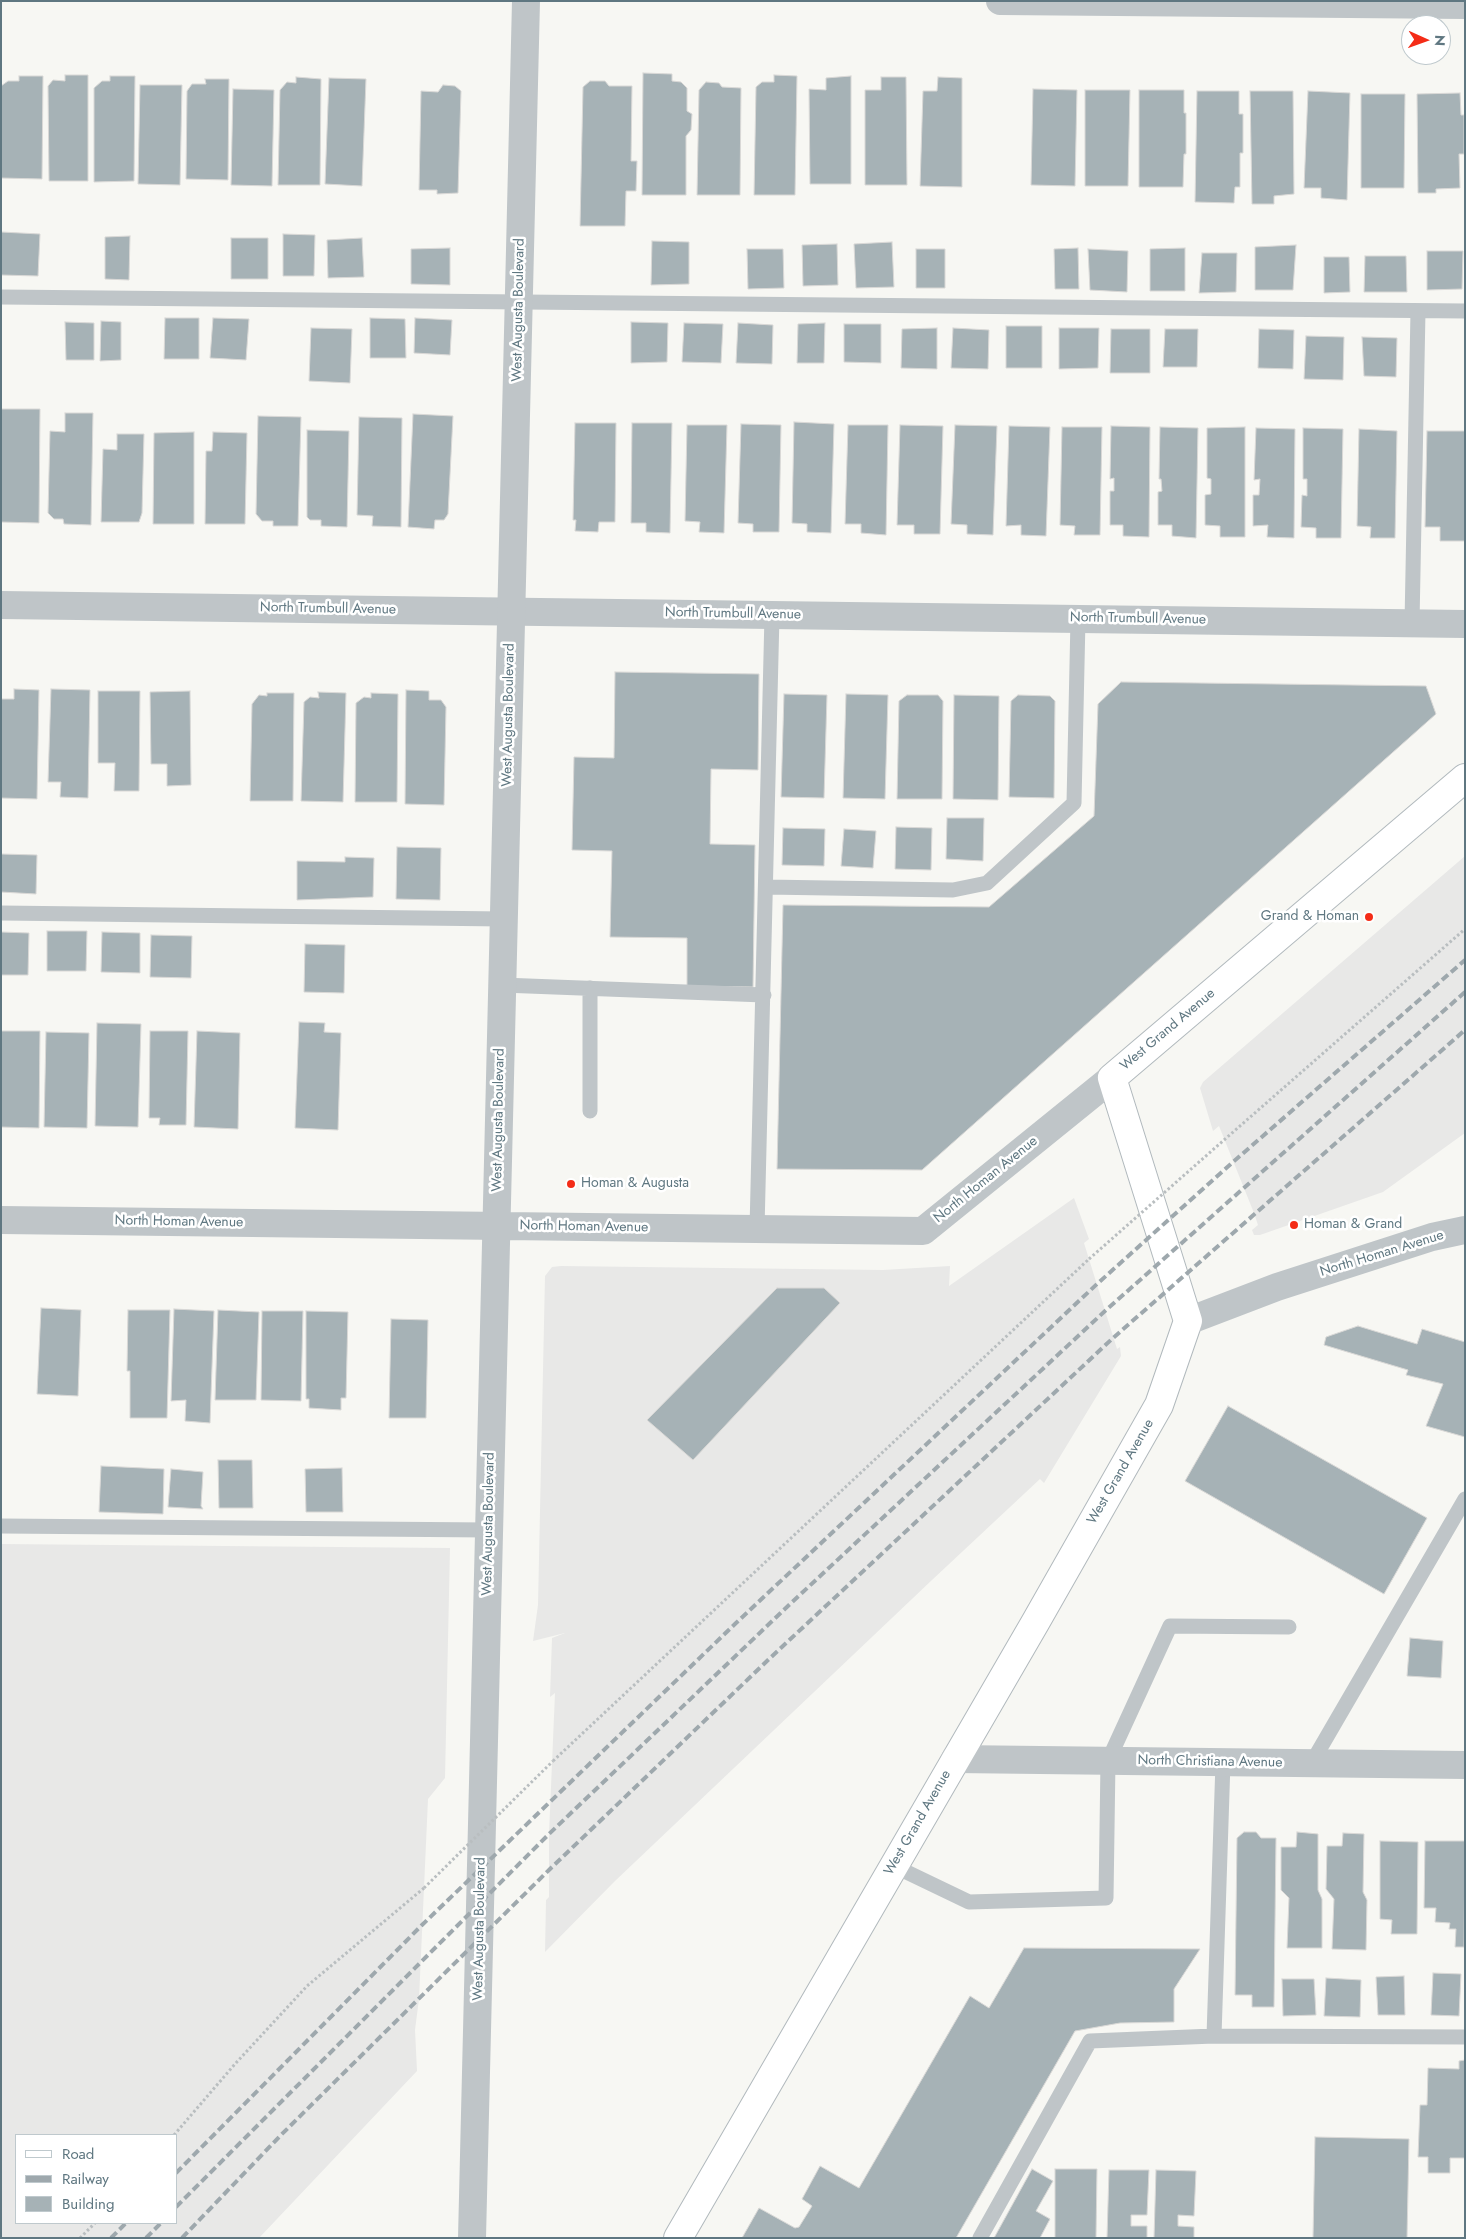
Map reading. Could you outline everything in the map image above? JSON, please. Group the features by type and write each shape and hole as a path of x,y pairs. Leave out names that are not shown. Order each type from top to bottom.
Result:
{"main road":[{"name":"West Grand Avenue","path":"678,2238 1159,1405 1188,1321 1112,1078 1465,778"}],"street":[{"name":"West Augusta Boulevard","path":"472,2238 526,1"},
{"path":"1000,1 1465,5"},
{"name":"North Trumbull Avenue","path":"1,605 1465,624"},
{"name":"North Homan Avenue","path":"1,1220 923,1231 1112,1078"},
{"name":"North Homan Avenue","path":"1188,1321 1295,1281 1432,1237 1465,1230"},
{"name":"North Christiana Avenue","path":"956,1759 1465,1765"}],"lane":[{"path":"1,297 1465,311"},
{"path":"1412,623 1418,311"},
{"path":"757,1229 772,615"},
{"path":"766,887 953,890 987,882 1074,803 1078,619"},
{"path":"1,913 504,918"},
{"path":"502,984 764,995"},
{"path":"590,988 590,1110"},
{"path":"1312,1764 1465,1499"},
{"path":"1,1526 489,1530"},
{"path":"894,1866 969,1902 1106,1898 1108,1761 1170,1626 1289,1627"},
{"path":"1214,2036 1223,1762"},
{"path":"980,2238 1090,2041 1214,2036 1465,2038"}],"path":[{"path":"175,2134 235,2064 307,1986 424,1888 553,1761 1089,1259 1465,929"},
{"path":"80,2238 94,2224"}],"shaded area":[{"path":"1465,856 1465,1133 1383,1192 1260,1235 1254,1235 1252,1230 1258,1225 1254,1213 1219,1126 1213,1131 1200,1088 1203,1082"},
{"path":"1074,1198 1089,1239 1084,1243 1117,1349 1120,1347 1121,1356 1044,1483 1040,1479 932,1580 615,1881 545,1952 546,1900 549,1897 549,1834 555,1693 550,1697 552,1638 565,1633 533,1641 538,1605 545,1276 552,1267 561,1266 883,1270 950,1266 949,1286"},
{"path":"1,1544 450,1548 445,1778 428,1799 419,1999 415,2030 417,2071 259,2238 1,2238"}],"building":[{"path":"643,73 672,74 672,81 681,82 687,88 687,111 692,114 691,130 686,136 686,195 642,195"},
{"path":"65,75 88,75 88,181 49,181 48,86 53,80 65,81"},
{"path":"774,75 797,76 795,195 754,195 756,87 762,82 774,82"},
{"path":"19,76 43,76 42,179 1,178 1,86 8,81 19,81"},
{"path":"110,76 135,76 134,181 94,182 94,88 102,81 110,81"},
{"path":"851,76 851,184 810,184 809,89 826,90 826,78"},
{"path":"296,77 321,79 320,185 278,185 280,90 287,82 296,83"},
{"path":"881,77 906,77 907,185 865,185 865,90 881,90"},
{"path":"938,77 962,78 962,187 920,186 923,91 937,91"},
{"path":"329,78 366,79 362,186 325,184"},
{"path":"205,79 229,79 228,180 186,179 187,91 192,84 206,84"},
{"path":"590,81 605,81 609,86 632,86 631,161 637,161 636,191 626,191 625,226 580,226 583,87"},
{"path":"706,82 719,83 722,87 741,88 740,195 697,195 699,90"},
{"path":"140,85 182,85 180,185 138,184"},
{"path":"443,85 455,86 461,91 458,193 437,194 437,190 419,190 421,91 438,92"},
{"path":"233,89 274,90 272,186 231,185"},
{"path":"1033,89 1077,90 1075,186 1031,185"},
{"path":"1085,90 1130,90 1128,186 1085,186"},
{"path":"1139,90 1184,90 1186,154 1184,154 1183,187 1139,187"},
{"path":"1197,91 1239,91 1239,114 1243,114 1243,153 1240,153 1240,187 1235,187 1234,203 1195,202"},
{"path":"1250,91 1293,91 1294,194 1274,196 1274,204 1252,204"},
{"path":"1308,91 1350,93 1347,200 1321,198 1321,188 1304,188"},
{"path":"1460,93 1461,115 1464,115 1464,154 1459,154 1460,188 1436,189 1436,193 1418,193 1417,94"},
{"path":"1361,94 1405,94 1404,188 1361,188"},
{"path":"1,232 40,234 38,276 1,275"},
{"path":"283,234 315,235 314,276 283,276"},
{"path":"130,236 129,280 105,279 105,237"},
{"path":"231,238 268,238 268,279 231,279"},
{"path":"362,238 364,277 328,278 327,240"},
{"path":"652,241 689,242 689,284 651,285"},
{"path":"892,242 894,287 856,288 854,244"},
{"path":"837,244 838,285 803,286 802,245"},
{"path":"1296,245 1293,290 1255,290 1255,247"},
{"path":"450,248 450,285 411,284 411,249"},
{"path":"1078,248 1079,289 1055,289 1054,249"},
{"path":"1185,248 1185,291 1150,291 1150,249"},
{"path":"747,249 783,249 784,288 748,289"},
{"path":"916,249 945,249 945,288 916,288"},
{"path":"1088,249 1128,251 1127,292 1090,290"},
{"path":"1427,251 1463,251 1462,289 1427,290"},
{"path":"1202,253 1237,253 1236,292 1199,293"},
{"path":"1365,256 1406,256 1407,292 1364,292"},
{"path":"1324,257 1349,257 1350,292 1324,293"},
{"path":"165,318 199,318 199,359 164,359"},
{"path":"213,318 249,319 246,360 210,358"},
{"path":"370,318 405,319 406,358 370,358"},
{"path":"415,318 452,320 450,355 414,353"},
{"path":"101,321 121,322 121,360 100,361"},
{"path":"65,322 94,323 94,360 66,360"},
{"path":"631,322 668,323 667,362 631,363"},
{"path":"684,323 723,324 721,363 682,362"},
{"path":"738,323 773,325 772,364 736,363"},
{"path":"825,323 824,363 797,363 798,324"},
{"path":"844,324 881,324 881,363 844,362"},
{"path":"1006,326 1042,326 1042,368 1006,368"},
{"path":"311,328 352,329 350,383 309,381"},
{"path":"937,328 937,369 901,368 902,329"},
{"path":"953,328 989,330 988,369 951,368"},
{"path":"1059,328 1099,328 1098,368 1059,369"},
{"path":"1111,329 1150,329 1150,373 1110,373"},
{"path":"1165,329 1198,329 1197,367 1163,367"},
{"path":"1259,329 1294,330 1293,369 1258,368"},
{"path":"1306,336 1344,337 1343,380 1304,379"},
{"path":"1362,337 1397,338 1396,377 1364,376"},
{"path":"1,409 40,409 39,523 1,522"},
{"path":"65,413 93,413 91,525 64,524 63,519 54,519 48,513 50,431 65,432"},
{"path":"413,414 453,416 448,514 444,520 435,520 434,529 408,527"},
{"path":"258,416 301,417 298,526 273,526 273,521 262,521 256,514"},
{"path":"359,417 402,418 401,527 372,526 373,516 357,515"},
{"path":"794,422 834,424 831,533 807,532 807,524 792,523"},
{"path":"575,423 616,423 615,522 599,522 598,532 575,531 576,520 573,520"},
{"path":"632,423 672,423 670,533 646,532 646,523 631,523"},
{"path":"741,424 781,425 779,532 753,532 753,524 738,523"},
{"path":"687,425 727,425 724,533 699,532 700,522 685,521"},
{"path":"848,425 888,425 886,535 861,533 861,524 845,524"},
{"path":"900,425 943,426 940,534 914,534 914,525 897,525"},
{"path":"955,425 997,426 993,535 967,534 967,525 951,524"},
{"path":"1009,426 1050,427 1046,536 1021,535 1021,525 1006,526"},
{"path":"1111,426 1150,427 1149,537 1123,536 1123,525 1110,525 1110,491 1114,491 1114,478 1110,479"},
{"path":"1062,427 1102,427 1100,535 1074,535 1075,526 1060,525"},
{"path":"1160,427 1198,428 1196,538 1172,536 1172,525 1158,525 1158,492 1162,491 1161,479 1159,479"},
{"path":"1245,427 1245,537 1220,537 1220,526 1205,525 1205,495 1211,494 1211,479 1207,478 1207,428"},
{"path":"1256,428 1295,429 1294,538 1267,537 1268,525 1253,526 1253,495 1259,495 1260,479 1254,480"},
{"path":"1303,428 1343,429 1341,538 1316,538 1316,528 1301,527 1302,495 1307,496 1307,479 1303,479"},
{"path":"1359,429 1397,431 1395,538 1370,538 1371,527 1357,526"},
{"path":"307,430 349,431 347,527 321,526 321,520 310,520 307,517"},
{"path":"1427,431 1465,431 1465,541 1440,541 1440,527 1425,527"},
{"path":"194,432 194,524 153,524 154,433"},
{"path":"213,432 247,433 245,524 205,524 206,451 212,451"},
{"path":"117,434 144,434 142,513 139,522 101,522 103,449 117,450"},
{"path":"615,672 759,674 758,770 711,769 710,844 755,845 753,987 687,986 687,938 610,937 612,851 572,850 574,757 614,758"},
{"path":"1121,682 1426,686 1436,714 922,1170 777,1169 783,905 989,907 1094,816 1098,704"},
{"path":"14,689 39,690 37,799 1,798 1,699 14,699"},
{"path":"51,689 90,690 88,798 60,797 61,782 48,782"},
{"path":"406,690 429,691 429,700 441,700 446,707 444,805 405,804"},
{"path":"98,691 140,691 139,791 114,791 115,763 98,763"},
{"path":"190,691 191,785 167,786 167,764 151,764 150,692"},
{"path":"318,692 346,693 343,802 301,801 304,702 310,697 319,698"},
{"path":"267,693 294,693 293,801 250,801 252,704 259,695 267,696"},
{"path":"371,693 398,694 397,802 355,802 356,703 364,697 371,698"},
{"path":"784,694 827,695 824,798 781,797"},
{"path":"846,694 888,695 885,799 843,798"},
{"path":"907,695 938,695 943,701 942,799 897,799 899,701"},
{"path":"954,695 999,696 998,800 953,799"},
{"path":"1018,695 1050,696 1055,701 1054,798 1009,797 1011,701"},
{"path":"947,818 984,818 983,861 946,859"},
{"path":"896,827 932,828 931,870 895,869"},
{"path":"783,828 825,829 824,866 782,865"},
{"path":"844,829 876,831 873,868 841,866"},
{"path":"397,847 441,848 440,900 396,899"},
{"path":"1,854 37,855 36,894 1,892"},
{"path":"345,857 374,858 373,897 297,900 297,861 345,862"},
{"path":"47,931 87,931 86,971 47,971"},
{"path":"1,932 29,933 28,975 1,975"},
{"path":"102,932 140,933 140,973 101,972"},
{"path":"151,935 192,936 191,978 150,977"},
{"path":"305,944 345,945 344,993 304,992"},
{"path":"299,1022 325,1023 324,1032 341,1033 338,1130 295,1128"},
{"path":"97,1023 141,1024 138,1127 95,1126"},
{"path":"1,1031 40,1031 39,1128 1,1127"},
{"path":"150,1031 188,1031 186,1125 159,1125 160,1118 149,1118"},
{"path":"197,1031 240,1033 238,1129 194,1127"},
{"path":"46,1032 89,1033 87,1128 44,1127"},
{"path":"777,1288 824,1288 840,1303 693,1460 647,1420"},
{"path":"41,1308 81,1310 78,1396 37,1394"},
{"path":"174,1309 214,1311 210,1423 185,1421 186,1400 171,1401"},
{"path":"128,1310 170,1310 167,1418 130,1418 130,1371 127,1371"},
{"path":"218,1310 259,1312 256,1400 215,1400"},
{"path":"262,1311 303,1311 301,1401 261,1400"},
{"path":"306,1311 348,1312 346,1398 341,1398 341,1410 309,1408 309,1399 306,1399"},
{"path":"391,1319 428,1320 426,1418 389,1418"},
{"path":"1358,1326 1417,1344 1422,1329 1465,1342 1465,1437 1426,1426 1443,1384 1406,1375 1408,1370 1324,1345 1326,1337"},
{"path":"1228,1406 1427,1518 1384,1594 1185,1481"},
{"path":"218,1460 252,1460 253,1508 219,1508"},
{"path":"101,1466 164,1469 163,1514 99,1512"},
{"path":"342,1468 343,1512 306,1512 305,1469"},
{"path":"171,1469 203,1472 201,1506 203,1509 168,1507"},
{"path":"1410,1638 1443,1641 1441,1678 1407,1676"},
{"path":"1244,1832 1256,1832 1261,1838 1276,1838 1274,2007 1252,2007 1252,1995 1235,1995 1237,1838"},
{"path":"1297,1832 1318,1834 1318,1890 1322,1899 1322,1948 1287,1948 1289,1898 1281,1890 1281,1847 1296,1847"},
{"path":"1343,1833 1364,1834 1363,1892 1367,1900 1366,1950 1332,1949 1334,1899 1326,1889 1327,1846 1342,1846"},
{"path":"1380,1841 1418,1842 1417,1934 1391,1934 1392,1920 1380,1919"},
{"path":"1425,1841 1465,1841 1464,1947 1455,1947 1456,1929 1449,1929 1450,1923 1435,1922 1436,1908 1424,1908"},
{"path":"1024,1948 1200,1949 1174,1989 1174,2022 1120,2023 1075,2031 956,2238 742,2238 759,2208 795,2228 799,2227 812,2206 802,2199 820,2166 859,2188 970,1996 989,2008"},
{"path":"1433,1973 1461,1974 1459,2016 1431,2015"},
{"path":"1404,1976 1405,2015 1378,2015 1376,1977"},
{"path":"1326,1978 1361,1980 1360,2017 1324,2016"},
{"path":"1282,1979 1314,1979 1316,2015 1283,2016"},
{"path":"1465,2060 1465,2158 1450,2158 1450,2173 1428,2173 1428,2157 1418,2157 1420,2105 1427,2105 1428,2068 1459,2069 1459,2061"},
{"path":"1315,2137 1409,2139 1407,2238 1313,2238"},
{"path":"1032,2169 1053,2181 1036,2211 1050,2219 1040,2238 994,2238"},
{"path":"1055,2169 1097,2169 1096,2238 1055,2238"},
{"path":"1109,2170 1149,2170 1147,2215 1131,2215 1131,2226 1147,2226 1147,2238 1107,2238"},
{"path":"1156,2170 1196,2171 1194,2216 1178,2215 1178,2226 1194,2227 1194,2238 1154,2238"}],"railway":[{"path":"178,2171 422,1925 736,1623 1097,1284 1233,1162 1465,960"},
{"path":"178,2205 549,1834 789,1605 1105,1311 1465,992"},
{"path":"182,2238 281,2135 550,1869 768,1660 1113,1338 1465,1030"},
{"path":"111,2238 125,2224"},
{"path":"146,2238 160,2224"}],"place":[{"name":"Grand & Homan","path":"1369,917"},
{"name":"Homan & Augusta","path":"571,1184"},
{"name":"Homan & Grand","path":"1294,1225"}]}
